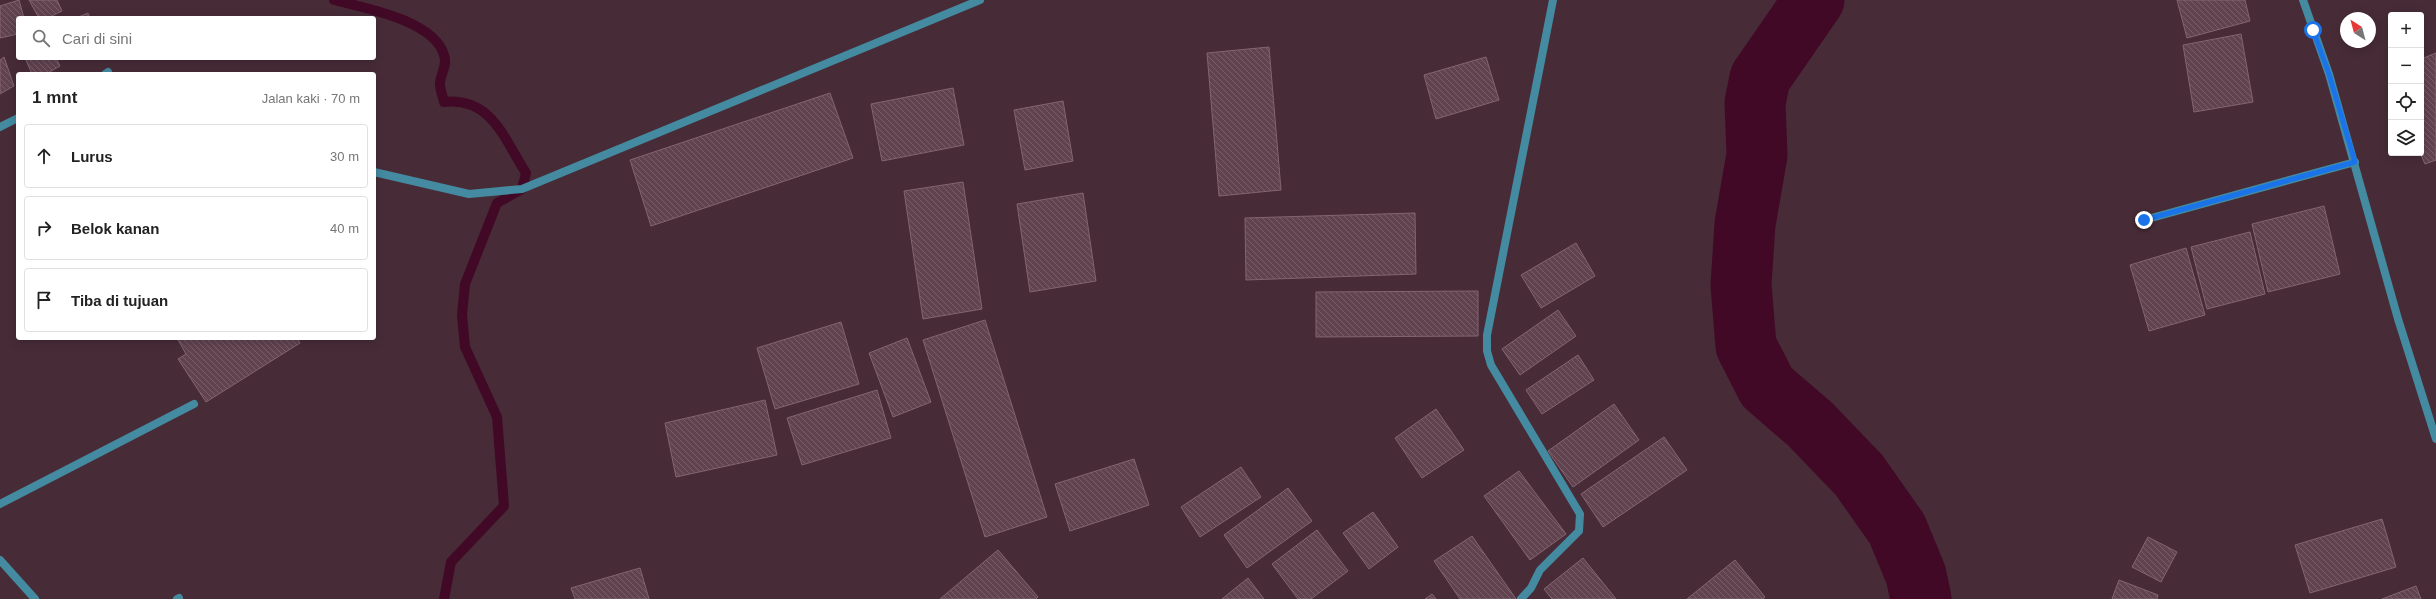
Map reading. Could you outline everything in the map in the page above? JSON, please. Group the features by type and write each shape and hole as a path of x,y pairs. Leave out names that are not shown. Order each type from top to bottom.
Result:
{"street":[{"path":"376,172 468,194 522,189 980,0"},
{"path":"1521,599 1531,588 1540,570 1579,531 1580,524 1580,514 1491,365 1487,351 1487,335 1553,0"},
{"path":"2303,0 2329,74 2398,319 2436,439"},
{"path":"0,127 16,119"},
{"path":"2144,220 2355,162"},
{"path":"0,504 194,404"},
{"path":"0,560 35,599"}],"building":[{"path":"19,0 23,16 16,16 16,34 0,38 0,6"},
{"path":"29,0 57,0 62,11 52,16 38,16"},
{"path":"2177,0 2245,0 2250,21 2187,38"},
{"path":"88,13 89,16 81,16"},
{"path":"2241,34 2253,102 2194,112 2183,45"},
{"path":"1269,47 1281,190 1219,196 1207,53"},
{"path":"2436,53 2436,160 2425,164 2421,156 2424,156 2424,58"},
{"path":"4,57 14,86 0,94 0,60"},
{"path":"1486,57 1499,100 1436,119 1424,75"},
{"path":"26,60 57,60 60,66 50,72 31,72"},
{"path":"953,88 964,145 882,161 871,104"},
{"path":"830,93 853,158 651,226 630,160"},
{"path":"1063,101 1073,161 1025,170 1014,110"},
{"path":"963,182 982,309 923,319 904,191"},
{"path":"1083,193 1096,281 1030,292 1017,204"},
{"path":"2324,206 2340,274 2268,292 2252,224"},
{"path":"1415,213 1416,274 1246,280 1245,218"},
{"path":"2250,232 2265,294 2207,309 2191,247"},
{"path":"1576,243 1595,276 1541,308 1521,275"},
{"path":"2186,248 2205,315 2149,331 2130,265"},
{"path":"1478,291 1478,336 1316,337 1316,292"},
{"path":"1558,310 1576,336 1520,375 1502,349"},
{"path":"985,320 1047,517 985,537 923,340"},
{"path":"841,322 859,384 775,409 757,348"},
{"path":"907,338 931,402 893,417 869,353"},
{"path":"178,340 298,340 300,343 206,402 178,359 186,354"},
{"path":"1578,355 1594,380 1542,414 1526,390"},
{"path":"877,390 891,438 802,465 787,418"},
{"path":"765,400 777,455 676,477 665,423"},
{"path":"1614,404 1639,440 1573,487 1548,451"},
{"path":"1436,409 1464,450 1422,478 1395,438"},
{"path":"1664,437 1687,470 1603,527 1581,494"},
{"path":"1134,459 1149,505 1070,531 1055,484"},
{"path":"1241,467 1261,497 1200,537 1181,507"},
{"path":"1519,471 1566,534 1530,560 1484,496"},
{"path":"1288,488 1312,521 1247,568 1224,535"},
{"path":"1373,512 1398,547 1369,569 1343,533"},
{"path":"2382,519 2396,567 2310,593 2295,545"},
{"path":"1317,530 1348,571 1311,599 1298,599 1272,564"},
{"path":"1472,536 1516,599 1460,599 1434,561"},
{"path":"2148,537 2177,552 2161,582 2132,567"},
{"path":"998,550 1038,597 1036,599 940,599"},
{"path":"1583,558 1616,599 1552,599 1544,589"},
{"path":"1735,560 1765,597 1763,599 1687,599"},
{"path":"640,568 649,599 575,599 571,588"},
{"path":"1248,578 1264,599 1222,599"},
{"path":"2119,580 2158,595 2157,599 2112,599"},
{"path":"2416,586 2421,599 2382,599"},
{"path":"1432,594 1436,599 1425,599"}],"waterway":[{"path":"334,0 396,17 413,24 427,33 438,43 445,59 440,80 444,102 460,102 474,106 485,113 503,134 526,173 522,189 497,203 465,284 462,315 465,347 497,417 504,506 451,562 444,599"},
{"path":"1814,0 1760,78 1755,103 1757,155 1745,224 1741,285 1746,346 1767,387 1810,424 1859,475 1897,529 1916,575 1921,599"}],"route":[{"path":"2144,220 2355,162 2329,74 2313,30"}]}
